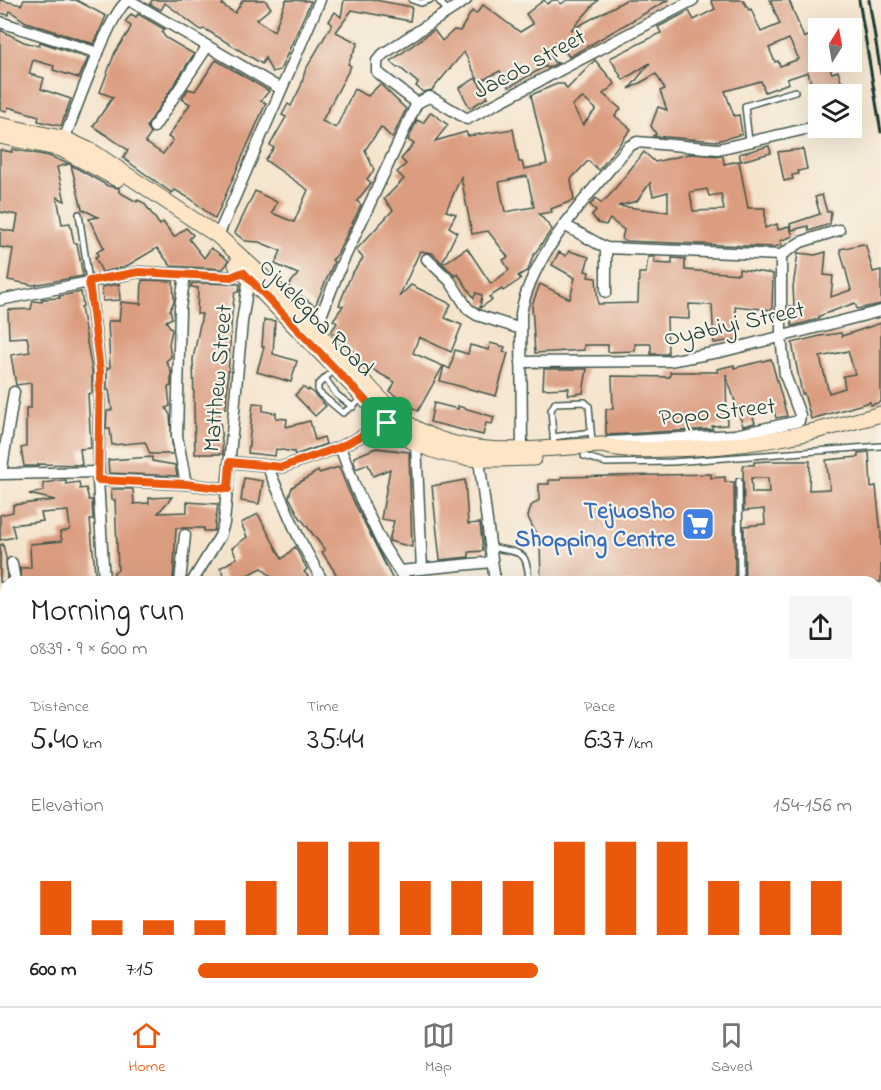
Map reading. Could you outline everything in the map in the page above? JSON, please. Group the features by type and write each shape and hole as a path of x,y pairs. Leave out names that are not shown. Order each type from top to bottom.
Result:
{"main road":[{"name":"Ojuelegba Road","path":"0,124 93,152 218,236 271,284 411,428 436,440 469,449 522,453 554,442 625,450 709,449 767,442 881,414"},
{"name":"Ojuelegba Road","path":"0,136 63,144 190,227 246,275 330,374 358,403 416,444 444,455 478,460 586,444"}],"street":[{"path":"63,144 112,21 124,2 129,0 281,89"},
{"path":"218,236 320,0"},
{"path":"315,331 342,262 417,103 377,72 377,62 383,54 466,0"},
{"name":"Jacob street","path":"417,103 429,97 460,118 467,119 693,0"},
{"path":"0,22 98,53"},
{"path":"154,127 207,47"},
{"path":"522,453 521,329 524,294 534,273 566,226 628,147 637,142 718,149 808,128"},
{"path":"566,226 606,248 781,255 801,242 839,230"},
{"path":"606,248 606,292"},
{"name":"Popo Street","path":"586,444 735,435 799,421 800,415 785,375 781,337 781,255"},
{"path":"427,259 450,280 468,309 477,315 521,329"},
{"path":"0,300 139,272 231,277 246,275"},
{"path":"185,275 180,308 177,436 186,484"},
{"name":"Matthew Street","path":"198,576 220,536 228,489 246,275"},
{"path":"89,281 100,371 98,476 104,576"},
{"name":"Oyabiyi Street","path":"521,362 669,361 781,337 881,311"},
{"path":"14,392 1,471 98,476 228,489"},
{"path":"230,462 268,468 282,467 340,447 387,423"},
{"path":"416,444 422,569"},
{"path":"340,447 356,489 384,547 403,576"},
{"path":"478,460 494,576"},
{"path":"268,468 299,538 320,576"},
{"path":"181,576 185,535"},
{"path":"400,571 492,562"},
{"path":"12,563 14,576"}],"lane":[{"path":"412,0 420,3 430,0"},
{"path":"438,0 448,11"},
{"path":"749,141 745,106 795,91"},
{"path":"79,214 89,281"},
{"path":"330,374 318,385 318,392 339,412 346,413 358,403"},
{"path":"554,442 551,410 555,403 585,402 589,406 586,444 606,463 672,462 881,446"},
{"path":"739,481 740,576"},
{"path":"490,547 524,556 528,560 529,576"}],"building":[{"path":"0,0 21,5 24,0 76,0 106,16 94,44 26,22 10,11 8,15 0,13"},
{"path":"152,0 225,0 222,5 235,13 243,0 265,0 271,8 256,20 274,31 286,0 311,1 280,70 272,72 265,58 262,64 205,29 201,30 165,3 161,10 150,4"},
{"path":"344,0 375,0 412,7 410,21 352,10 336,32 358,43 348,64 351,66 322,121 336,128 354,89 368,96 380,84 406,109 392,138 381,127 365,150 374,170 367,179 371,183 357,201 361,205 337,255 332,260 334,262 315,306 288,286 298,274 275,264 281,251 259,242 245,241 235,233 255,191 277,202 272,213 294,222 308,190 265,160 274,148 270,145 286,117 282,115 288,104 291,106 301,86 305,71 332,24 329,21 335,12 341,17"},
{"path":"544,0 547,4 558,0 561,4 567,0 598,0 571,30 626,0 668,0 569,57 559,41 547,49 554,62 558,63 547,68 546,66 509,87 500,71 479,82 464,52 432,90 423,92 416,86 418,83 391,61 434,30 442,41 454,30 460,31 472,11 476,14 483,5 520,32 533,24 526,14"},
{"path":"711,0 743,0 749,10 751,9 761,32 780,24 770,0 789,0 804,38 808,36 808,72 787,79 789,83 765,92 761,81 725,91 734,116 739,115 742,134 717,141 653,136 656,134 651,126 658,107 667,110 660,91 665,89 656,74 629,89 650,63 623,80 610,58 661,33 658,27 689,11 694,20 715,9","holes":["789,39 799,59 780,66 778,61 775,62 769,48"]},
{"path":"131,14 136,17 138,14 164,29 162,33 166,38 194,54 147,126 151,134 145,142 163,154 173,140 168,137 190,104 182,99 188,89 195,91 216,60 269,91 261,101 266,103 215,219 191,199 175,190 172,193 123,158 128,150 93,126 113,97 100,92 115,52 131,26 125,22"},
{"path":"0,30 24,42 39,46 40,42 88,58 79,78 53,70 54,66 33,60 29,74 44,78 41,89 71,99 61,126 38,121 39,116 8,107 7,111 0,110"},
{"path":"595,60 615,84 603,94 621,109 615,116 631,129 599,170 588,161 571,179 574,200 551,209 552,212 539,214 552,229 533,256 528,270 518,276 521,279 489,297 492,300 480,308 482,295 476,293 474,298 458,274 456,276 443,264 467,248 491,284 509,270 503,260 508,257 488,231 472,234 461,177 446,211 456,214 449,227 457,232 442,263 432,253 420,251 399,297 411,285 451,304 445,318 462,325 451,352 419,337 413,353 443,366 418,411 390,392 395,382 359,362 359,356 331,332 337,323 333,320 343,306 339,305 351,275 363,258 356,250 393,210 384,199 404,179 397,172 406,164 401,159 414,144 408,140 417,120 423,123 431,112 448,125 435,141 466,132 468,136 513,129 519,162 522,162 524,169 547,164 531,95 557,84 564,84 567,89","holes":["583,98 596,109 583,125 572,105","527,176 534,207 505,212 499,182"]},
{"path":"808,72 838,72 842,84 811,84"},
{"path":"476,78 488,97 470,108 459,88"},
{"path":"769,146 771,153 741,161 739,154"},
{"path":"12,149 49,156 69,164 57,167 65,201 57,197 62,224 70,223 74,243 77,243 83,276 33,285 8,280 13,249 0,247 0,229 15,232 18,215 0,212 0,150 12,152"},
{"path":"803,149 807,169 792,175 793,179 784,181 778,152"},
{"path":"644,152 655,162 689,154 723,156 724,164 739,161 748,208 765,208 765,228 777,224 778,230 789,226 793,236 780,241 782,245 774,247 624,241 622,239 624,230 610,219 606,225 598,223 592,215 596,210 590,205 596,198 601,203","holes":["650,183 653,196 668,192 668,212 618,206 637,201","707,189 709,196 721,194 724,210 693,211 690,192"]},
{"path":"71,165 108,186 119,188 119,192 137,202 138,200 144,203 160,225 163,222 174,237 186,228 193,235 189,239 204,258 211,248 228,260 227,264 223,269 171,266 157,248 125,267 102,272 95,257 98,256 97,252 104,248 89,219 98,217 82,209"},
{"path":"822,195 827,212 831,211 830,224 809,231 808,226 792,230 790,224 820,214 815,197"},
{"path":"863,244 866,246 873,272 881,270 881,304 857,309 855,303 819,316 819,319 792,326 790,306 794,306 793,287 798,253 815,255 826,252 824,275 833,276 831,297 851,290 840,249"},
{"path":"569,251 589,257 585,271 589,272 588,277 596,278 598,304 638,303 639,273 646,273 648,257 655,257 654,263 672,264 672,258 685,259 685,270 739,274 739,269 773,274 772,310 735,306 739,339 714,343 712,305 689,304 689,319 667,318 668,354 651,354 651,344 635,344 635,351 608,352 608,345 584,345 584,350 535,353 532,305 540,284 570,299 575,278 552,265 559,252 566,256"},
{"path":"142,280 173,281 174,301 170,310 172,318 166,321 172,330 169,344 171,357 166,361 171,371 171,386 168,387 170,406 166,408 170,415 173,454 150,454 145,442 112,445 110,429 106,429 107,411 112,410 109,390 107,390 107,368 110,368 108,321 119,321 121,302 141,304"},
{"path":"192,283 240,284 239,292 235,292 232,312 226,408 219,408 223,454 195,454 193,359 202,314 197,314 198,288 191,287"},
{"path":"119,284 120,300 103,301 102,287"},
{"path":"81,292 83,306 81,307 92,371 92,393 88,394 91,448 80,449 82,465 24,466 21,448 26,447 26,408 31,408 31,383 16,385 11,355 30,352 27,337 9,338 8,310 31,309 33,301 42,302 42,299 60,298 59,296"},
{"path":"264,320 275,321 273,354 297,361 291,382 257,372 264,347 262,347"},
{"path":"881,323 881,402 871,405 870,402 811,419 804,393 802,394 792,343 841,333 842,336","holes":["848,351 855,374 843,376 845,388 829,393 820,357"]},
{"path":"490,343 505,347 503,352 508,353 496,396 440,381 444,366 450,369 455,350 468,354 470,345 489,350"},
{"path":"771,359 787,416 776,418 772,404 751,411 755,423 743,426 726,374 727,425 712,426 712,429 606,435 606,409 613,409 612,376 670,377 670,372 718,372 717,369 734,365 734,368"},
{"path":"544,369 587,369 583,393 568,395 569,388 543,389"},
{"path":"303,387 308,391 309,389 326,406 315,416 295,395"},
{"path":"253,403 263,404 263,411 276,413 276,418 287,419 286,427 310,421 315,440 324,437 326,444 295,455 294,452 276,449 275,456 248,453"},
{"path":"434,403 458,409 458,406 494,417 492,424 486,423 483,435 430,422"},
{"path":"376,448 409,452 412,547 389,541 394,521 381,519 390,469 373,476 368,464 356,469 354,457"},
{"path":"869,452 871,487 876,486 881,534 881,576 745,576 744,526 765,524 764,509 744,511 743,465 768,461 810,461 809,490 830,489 826,460 858,457 858,453","holes":["751,478 768,478 769,493 752,493"]},
{"path":"152,457 152,461 175,465 177,476 109,473 108,460"},
{"path":"339,467 391,576 337,576 322,552 325,550 299,516 289,497 292,487 318,471 319,473"},
{"path":"711,474 711,478 725,477 725,482 734,482 735,576 541,576 540,542 528,517 531,506 539,500 539,484 549,484 549,480 561,480 561,477"},
{"path":"244,478 263,481 259,504 241,501"},
{"path":"66,480 66,484 79,482 80,489 86,488 89,500 92,500 93,520 90,520 95,576 21,576 20,568 31,568 30,544 62,541 60,532 70,530 68,511 41,513 43,521 12,525 15,537 0,540 0,515 13,512 13,505 55,500 29,494 44,491 43,483"},
{"path":"465,480 468,524 480,523 483,551 469,552 469,557 440,560 432,486"},
{"path":"111,489 133,489 134,504 149,503 149,498 172,497 158,513 187,512 187,502 218,504 214,531 204,531 204,528 176,528 173,576 114,576 114,572 118,570 115,500 112,500"},
{"path":"258,514 282,559 295,547 307,569 304,572 308,576 270,576 262,568 245,576 225,576 220,568 237,558 232,548 247,537 241,523"},
{"path":"3,544 7,576 0,576 0,545"}],"railway":[{"path":"859,0 881,132"},
{"path":"869,0 881,74"}],"place":[{"name":"Tejuosho Shopping Centre","path":"698,524"}],"route":[{"path":"139,272 231,277 243,272 387,423 340,447 282,467 268,468 230,462 228,489 186,484 98,480 97,421 100,371 89,281 139,272"}]}
